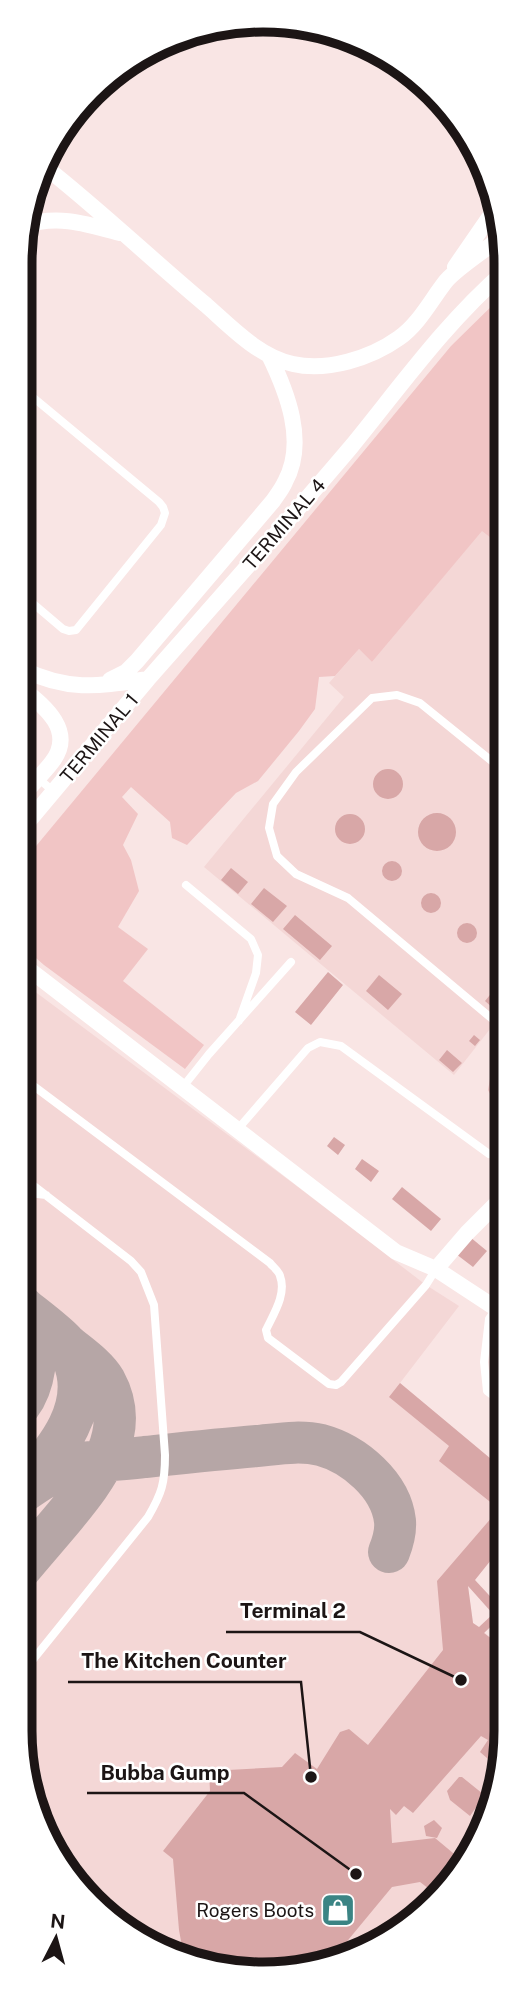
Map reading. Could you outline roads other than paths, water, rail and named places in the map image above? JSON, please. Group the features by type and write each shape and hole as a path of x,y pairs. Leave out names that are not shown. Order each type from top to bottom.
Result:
{"street":[{"path":"50,171 251,344 269,355 293,364 319,366 349,361 400,338 417,321 490,217"},
{"path":"35,222 55,219 83,223 126,235"},
{"path":"448,278 493,244"},
{"name":"TERMINAL 4","path":"148,679 349,449 448,328 494,280"},
{"path":"85,686 113,679 137,662 273,501 286,481 293,459 293,418 283,384 269,355"},
{"path":"32,674 60,684 85,686 148,679"},
{"name":"TERMINAL 1","path":"32,817 148,679"},
{"name":"TERMINAL 1","path":"32,697 54,718 60,731 61,743 52,762 32,784"},
{"path":"32,972 396,1251 436,1269 494,1302"},
{"path":"436,1269 494,1206"}],"lane":[{"path":"32,397 143,488 163,507 165,513 161,525 76,630 69,632 63,629 32,602"},
{"path":"494,763 421,703 397,695 372,698 296,772 273,804 269,828 277,856 296,874 348,898 494,1020"},
{"path":"32,773 54,792"},
{"path":"186,885 251,939 255,947 258,955 256,973 239,1021"},
{"path":"182,1088 291,962"},
{"path":"237,1130 308,1048 320,1042 341,1046 489,1154"},
{"path":"32,1085 270,1263 280,1274 282,1285 279,1301 265,1334 329,1384 341,1382 436,1269"},
{"path":"32,1184 131,1261 141,1272 154,1304 165,1446 165,1477 160,1496 148,1517 32,1661"},
{"path":"32,1193 46,1195"},
{"path":"494,1314 489,1319 484,1377 487,1391 494,1396"}],"place":[{"name":"Terminal 2","path":"461,1680"},
{"name":"The Kitchen Counter","path":"311,1777"},
{"name":"Bubba Gump","path":"356,1874"},
{"name":"Rogers Boots","path":"338,1910"}]}
